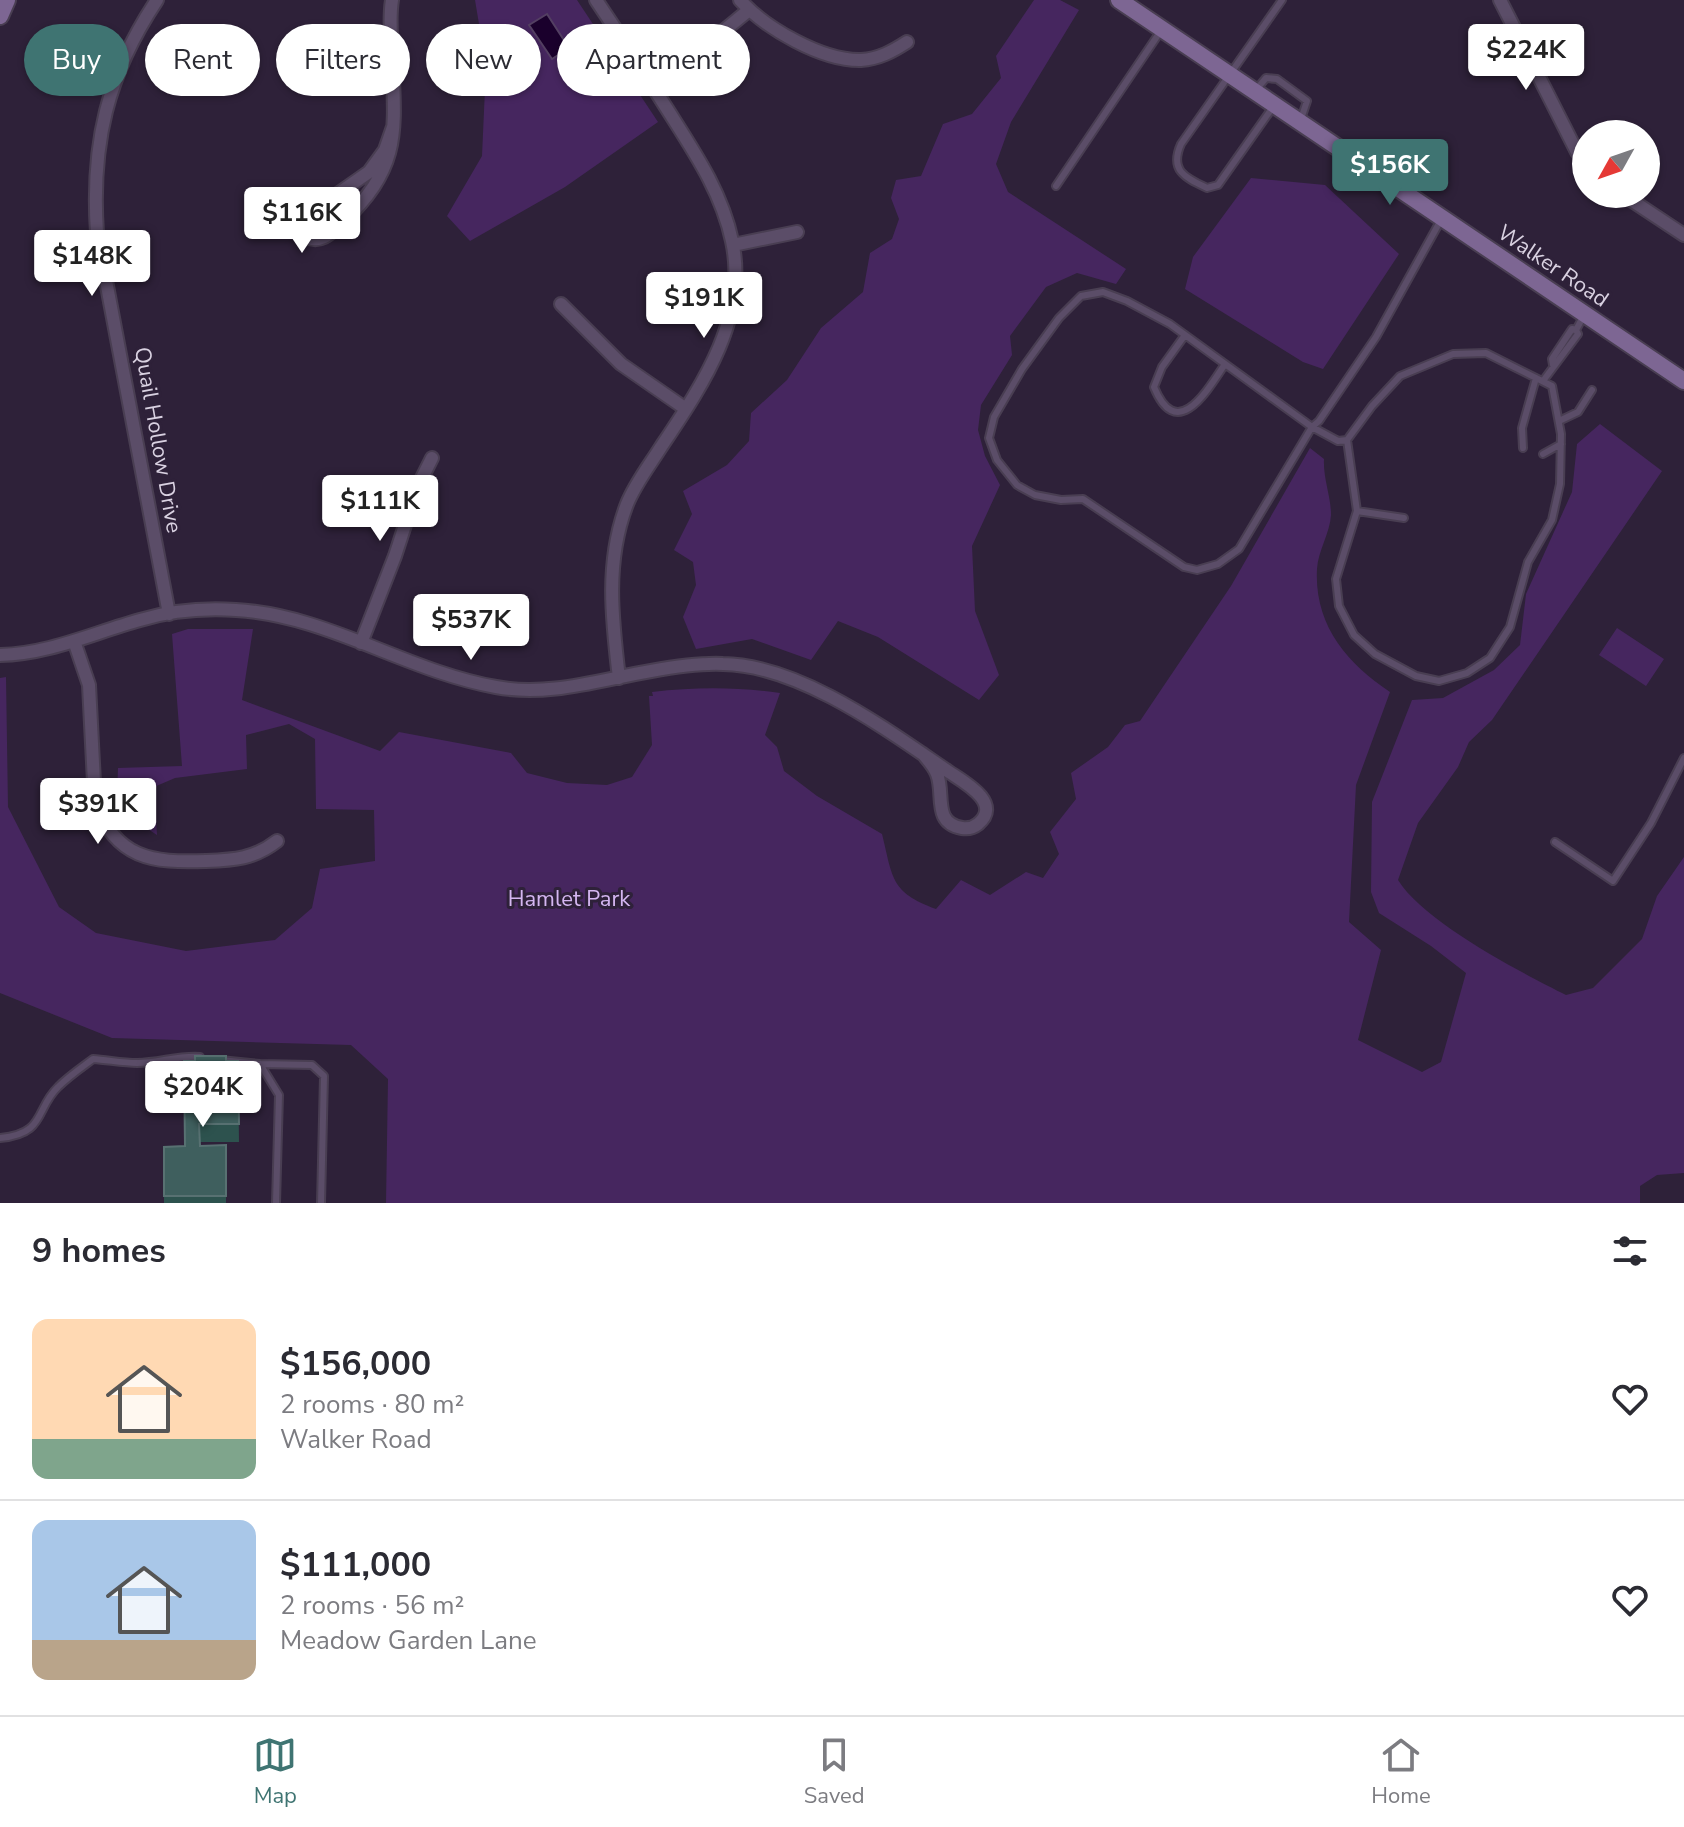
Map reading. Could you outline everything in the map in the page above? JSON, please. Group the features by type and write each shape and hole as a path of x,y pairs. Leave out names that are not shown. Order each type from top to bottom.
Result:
{"street":[{"path":"0,16 7,0"},
{"name":"Quail Hollow Drive","path":"157,0 126,50 108,100 98,139 95,200 97,233 169,614"},
{"path":"392,0 393,127 385,170 366,200 325,237 314,240 306,237 302,219 369,172 385,150 393,127"},
{"path":"596,0 612,24"},
{"path":"740,0 749,10 792,38 831,55 847,59 877,57 907,42"},
{"name":"Walker Road","path":"1119,0 1684,381"},
{"path":"1500,0 1572,142"},
{"path":"732,24 749,10"},
{"path":"619,678 612,576 621,525 637,484 711,368 729,321 735,272 733,245 720,200 659,96"},
{"path":"1643,208 1684,235"},
{"path":"733,245 797,232"},
{"path":"561,304 621,364 686,409"},
{"path":"361,643 395,556 417,488 432,458"},
{"path":"0,655 34,652 169,614 234,610 296,620 442,672 494,687 521,690 578,687 654,671 722,664 752,667 798,680 856,711 923,754 982,795 986,808 983,819 975,827 966,829 954,826 944,819 938,776 923,754"},
{"path":"74,641 89,685 95,802 109,831 122,844 151,860 170,863 240,860 267,849 277,841"}],"lane":[{"path":"1275,105 1218,185 1207,188 1187,179 1177,166 1176,156 1282,0"},
{"path":"1056,186 1162,29"},
{"path":"1254,91 1264,79 1272,77 1304,98 1307,106 1299,122"},
{"path":"1347,440 1338,441 1312,427 1185,335 1137,307 1103,292 1081,296 1049,331 994,417 989,438 997,460 1017,485 1035,495 1061,500 1083,499 1184,567 1197,570 1218,564 1239,549 1312,427 1376,337 1442,218"},
{"path":"1523,448 1522,428 1539,380 1553,365 1552,359 1585,314"},
{"path":"1185,335 1162,367 1154,387 1160,402 1173,412 1185,412 1200,400 1225,364"},
{"path":"1486,353 1539,380 1552,386 1561,444 1560,484 1552,520 1528,562 1510,627 1490,658 1467,673 1439,681 1416,676 1375,654 1354,635 1339,606 1336,579 1357,511 1347,440 1372,406 1400,376 1453,354 1486,353"},
{"path":"1559,421 1578,412 1592,390"},
{"path":"1543,454 1561,444"},
{"path":"1357,511 1404,518"},
{"path":"1555,842 1613,881 1651,823 1684,758"},
{"path":"0,1138 12,1137 38,1122 55,1089 93,1059 137,1063 185,1056 260,1064 312,1065 324,1076 321,1203"},
{"path":"260,1064 279,1095 276,1203"}],"green space":[{"path":"475,0 577,0 593,24 557,24 557,96 641,96 658,122 565,187 470,241 447,216 482,156 485,96 541,96 541,24 479,24"},
{"path":"1034,0 1060,0 1079,10 1011,122 996,164 1008,192 1126,269 1116,284 1077,273 1046,287 1010,336 1012,355 981,405 978,430 985,456 1000,485 972,546 975,611 999,675 979,700 878,637 838,621 811,660 752,639 696,649 683,617 696,585 693,562 674,550 692,514 683,491 727,465 749,441 751,413 787,380 821,328 863,292 870,253 892,239 899,219 891,198 896,180 921,176 943,124 972,114 1001,78 996,56"},
{"path":"1251,178 1325,185 1399,254 1323,369 1303,362 1185,289 1193,257"},
{"name":"Hamlet Park","path":"1600,424 1662,471 1492,720 1469,742 1458,767 1418,823 1398,880 1411,896 1450,929 1499,960 1566,995 1593,988 1642,939 1657,896 1684,857 1684,1173 1657,1175 1640,1186 1640,1203 386,1203 388,1079 351,1045 112,1038 0,993 0,678 6,677 8,807 59,907 96,933 186,951 275,940 312,908 320,869 375,861 374,810 316,809 315,739 289,724 246,735 247,769 175,778 154,787 157,835 134,820 117,795 118,768 182,766 172,634 188,629 253,629 242,700 380,751 399,732 511,753 527,773 567,783 607,785 632,777 652,745 649,696 653,696 652,692 716,688 780,693 765,735 777,747 784,771 817,796 882,834 896,882 910,896 936,909 961,880 990,895 1026,872 1043,878 1059,854 1050,832 1076,799 1071,773 1108,747 1125,725 1140,721 1231,586 1310,448 1324,459 1331,508 1317,569 1321,607 1327,624 1347,655 1390,692 1356,785 1349,922 1381,950 1358,1040 1422,1072 1441,1062 1466,973 1379,913 1371,892 1372,802 1412,700 1443,698 1494,670 1520,645 1526,594 1572,492 1577,444"},
{"path":"1617,628 1664,659 1646,686 1599,655"}],"shaded area":[{"path":"547,14 557,29 557,56 552,59 541,43 541,24 531,24"}],"building":[{"path":"195,1056 226,1056 226,1061 238,1061 239,1124 199,1124 200,1146 226,1145 226,1196 164,1196 164,1147 185,1146 184,1061 195,1061"}]}
